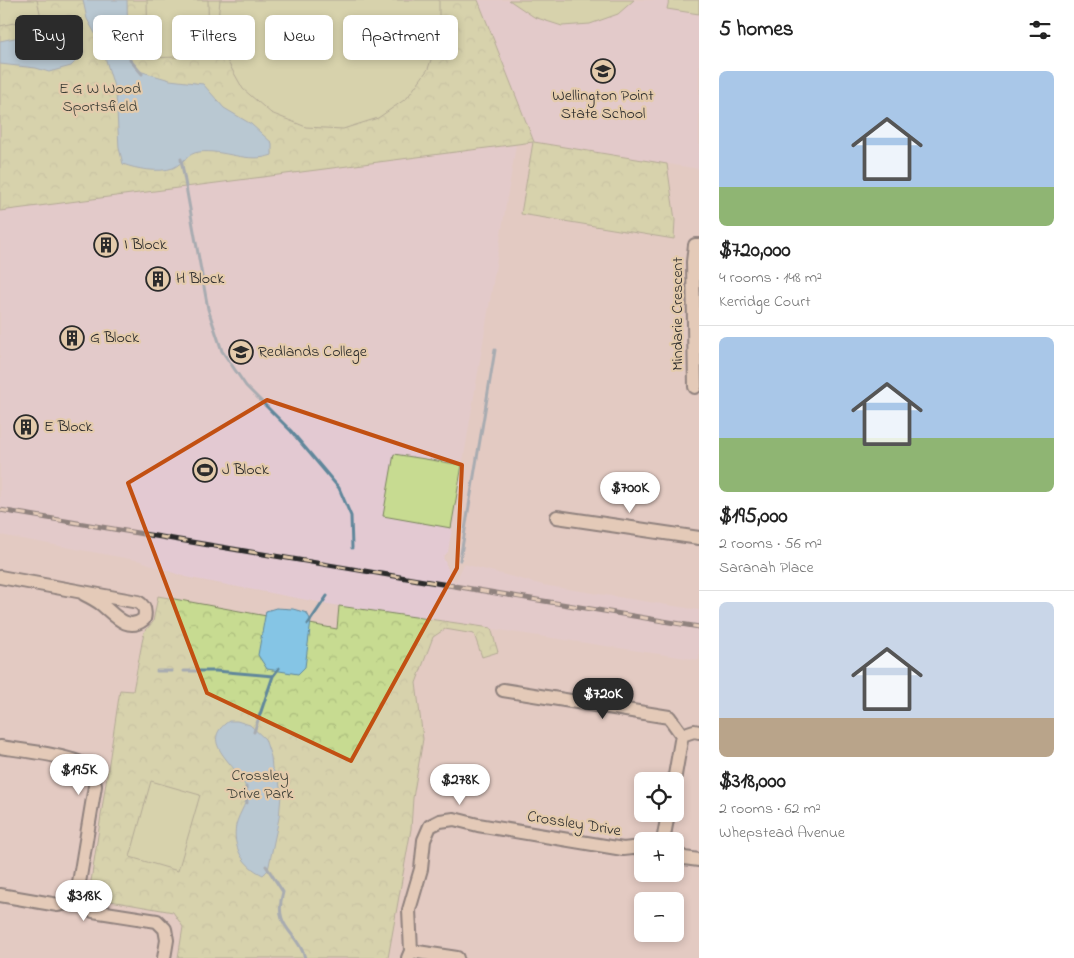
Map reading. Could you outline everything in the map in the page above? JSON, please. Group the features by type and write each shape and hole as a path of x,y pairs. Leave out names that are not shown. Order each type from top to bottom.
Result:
{"street":[{"name":"Mindarie Crescent","path":"695,387 693,262 695,245 699,245"},
{"path":"557,517 699,538"},
{"path":"0,577 84,594"},
{"path":"503,690 669,717 682,735 676,772"},
{"path":"682,735 694,731 699,732"},
{"path":"0,747 76,760 88,766 94,775 95,786 76,900"},
{"name":"Crossley Drive","path":"410,954 408,910 421,869 424,840 430,826 440,821 454,819 478,825 623,848 634,847"},
{"path":"684,858 699,860"},
{"path":"0,895 58,905 76,900 85,904 93,911 157,921 165,929 167,940 164,958"},
{"path":"410,954 457,958"}],"highlighted area":[{"path":"267,400 462,465 457,568 351,761 207,693 128,483"}],"shaded area":[{"name":"Wellington Point State School","path":"478,0 699,0 699,169 534,142"},
{"name":"Redlands College","path":"516,145 448,552 443,557 452,579 456,581 464,564 543,585 699,610 699,660 339,606 185,577 141,561 0,535 0,211"}],"green space":[{"name":"E G W Wood Sportsfield","path":"0,0 478,0 534,142 667,164 675,220 674,239 521,214 533,142 0,211"},
{"path":"0,0 37,0 41,15 15,15 15,23 0,26"},
{"path":"147,0 208,0 208,15 172,15 172,57 162,58 162,15 147,15"},
{"path":"220,0 439,0 439,15 343,15 343,60 431,60 428,69 407,98 378,118 343,129 306,127 271,113 243,89 227,60 255,60 255,15 218,15"},
{"path":"509,0 634,0 618,14 590,24 562,26 534,17"},
{"path":"669,0 699,0 699,14 667,9"},
{"path":"394,454 462,465 451,528 383,516"},
{"name":"Crossley Drive Park","path":"158,596 337,629 339,606 491,628 498,652 482,657 474,634 445,629 433,637 416,683 423,739 413,798 411,829 388,958 178,958 183,927 173,912 93,897 90,888 120,690 133,691 144,632 153,622"},
{"path":"151,781 200,795 178,871 130,857"}],"water":[{"path":"83,0 127,0 127,15 93,15 93,30 87,19"},
{"path":"15,38 15,60 77,60 71,66 49,72 36,68 0,64 0,41"},
{"path":"106,60 130,60 139,71 170,80 203,84 224,108 251,124 272,143 272,155 254,158 218,152 199,152 192,154 173,168 161,170 141,169 123,164 119,148 116,93"},
{"path":"276,608 293,609 307,613 311,621 305,667 298,674 267,669 258,655 266,611"},
{"path":"229,721 250,725 265,739 271,757 272,768 279,780 281,795 279,818 268,870 263,875 250,866 240,855 236,841 237,820 247,793 242,779 218,746 217,737 220,729"}],"waterway":[{"path":"130,60 142,74"},
{"path":"181,159 208,309 222,351 246,386 291,431 339,488 351,516 352,548"},
{"path":"460,560 495,350"},
{"path":"308,624 327,596"},
{"path":"254,732 273,676 279,668"},
{"path":"157,671 172,671"},
{"path":"184,671 216,671 273,676"},
{"path":"246,787 247,803"},
{"path":"266,866 283,892 280,904 283,922 302,949 305,958"}],"railway":[{"path":"0,510 699,627"}],"place":[{"name":"Wellington Point State School","path":"603,71"},
{"name":"I Block","path":"106,245"},
{"name":"H Block","path":"158,279"},
{"name":"G Block","path":"72,338"},
{"name":"Redlands College","path":"241,352"},
{"name":"E Block","path":"26,427"},
{"name":"J Block","path":"205,470"}]}
